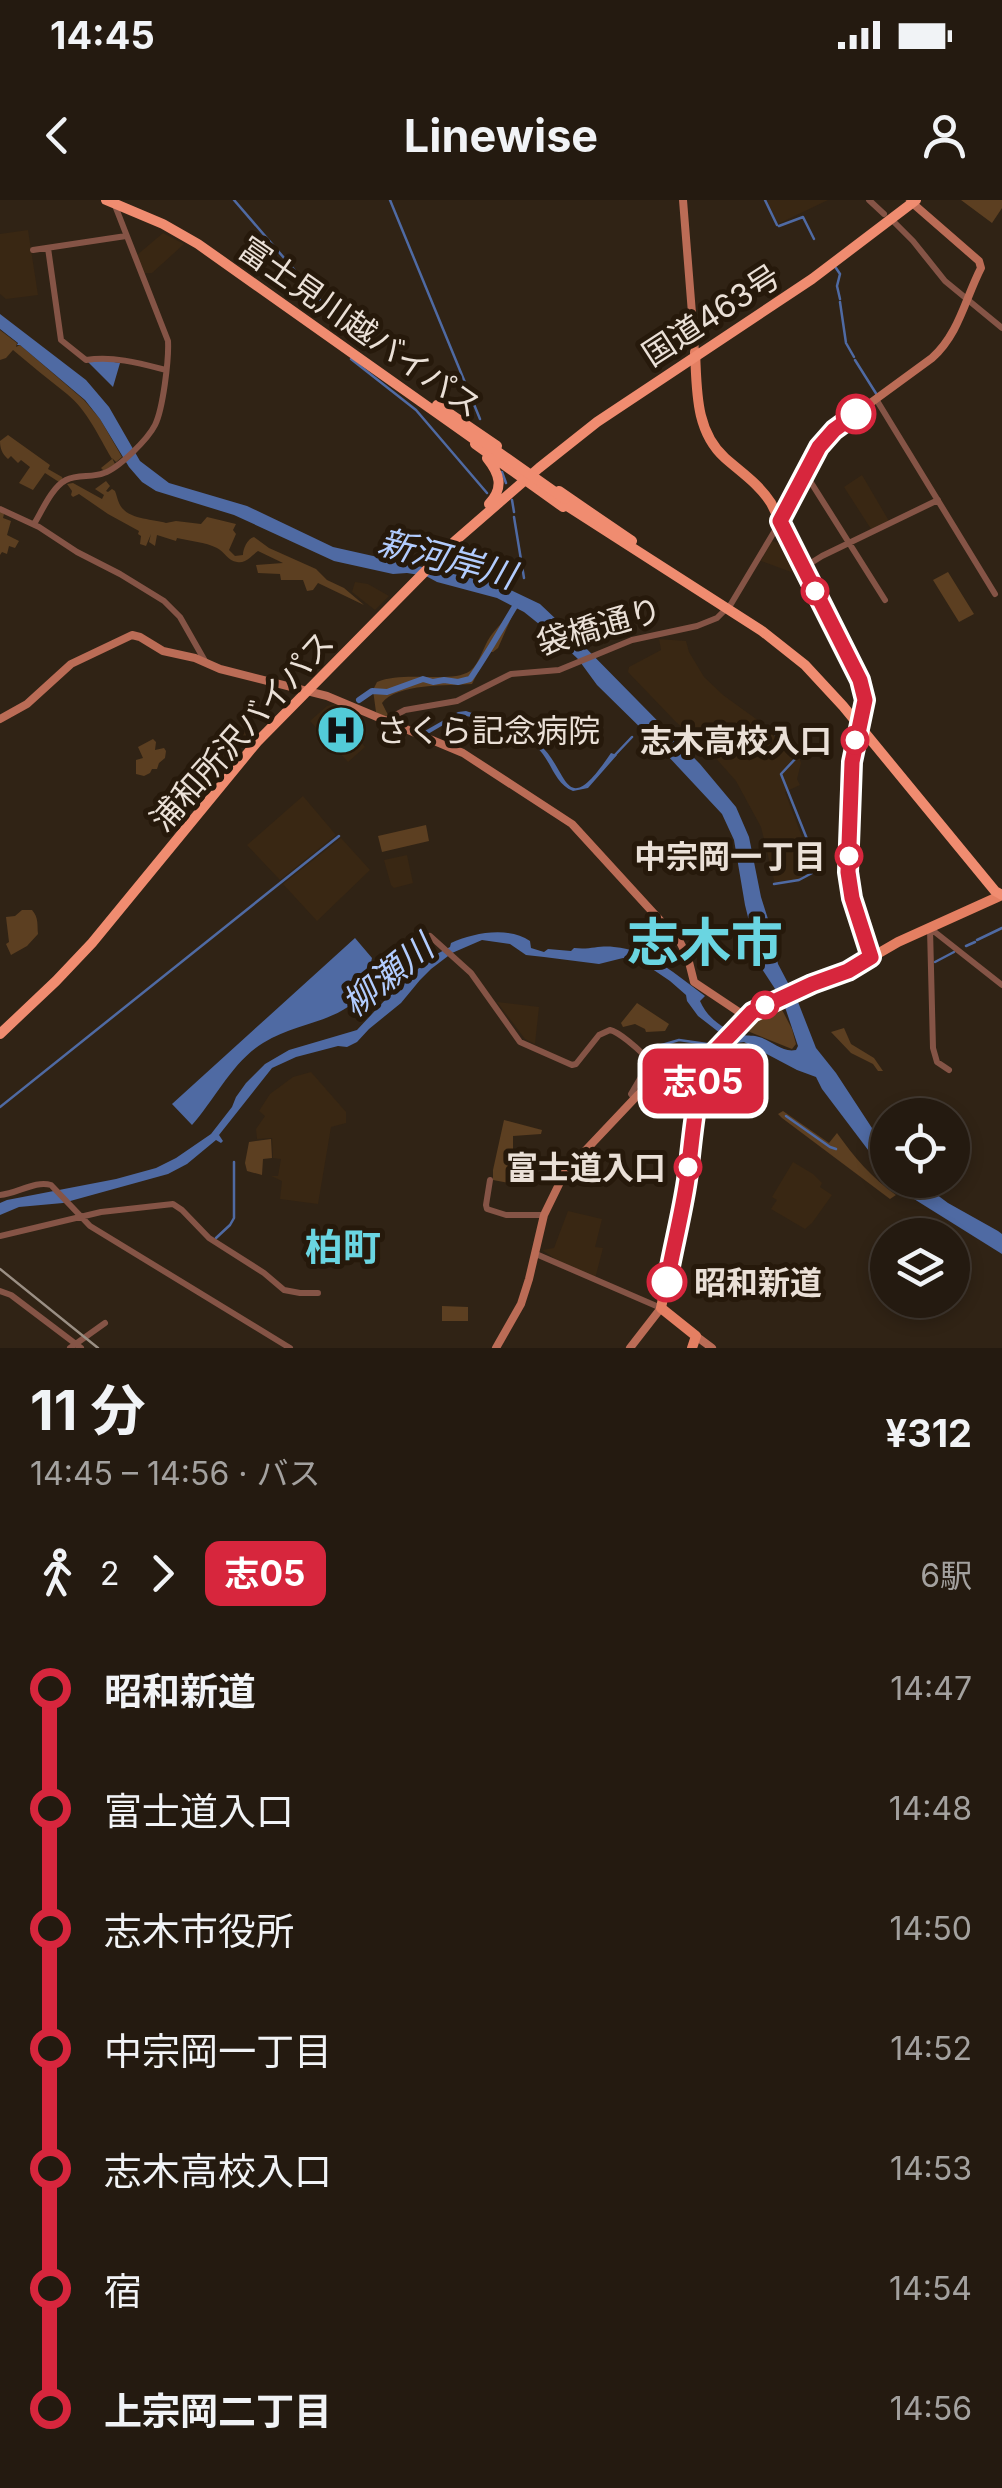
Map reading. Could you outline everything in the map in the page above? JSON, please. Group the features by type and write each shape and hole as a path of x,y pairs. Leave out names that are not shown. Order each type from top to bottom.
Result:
{"highway":[{"name":"富士見川越バイパス","path":"113,201 167,222 220,252 482,445 521,481"},
{"name":"国道463号","path":"521,481 622,404 812,279 911,201"},
{"path":"417,396 468,425 521,481 728,607"},
{"path":"482,445 500,480 496,495 485,509"},
{"path":"521,481 563,500 636,546 777,641 806,665 860,723 1002,895"},
{"path":"521,481 636,546"},
{"name":"浦和所沢バイパス","path":"0,1031 56,982 92,943 255,740 485,509 521,481"},
{"name":"浦和所沢バイパス","path":"432,561 521,481"},
{"path":"563,500 652,562"}],"main road":[{"path":"683,200 700,413 707,436 714,448 762,490 862,686 865,700 852,754 849,794 849,877 871,957"},
{"path":"780,521 814,455 832,433 942,349 954,332 981,268 979,261 911,201"},
{"path":"0,720 26,704 71,664 129,635 220,668 336,699 463,753 572,824 678,939 694,982 743,1018"},
{"path":"630,1348 660,1308 706,1064 724,1040 743,1018 772,1002 843,973 1002,895"},
{"path":"496,1348 518,1312 544,1215 571,1164 652,1080 689,1065 706,1064"},
{"path":"660,1308 694,1342 712,1348"}],"street":[{"path":"869,200 884,214"},
{"path":"34,524 63,482 104,474 138,446 156,424 166,370 167,336 113,201"},
{"path":"894,222 966,300 1002,328"},
{"path":"33,250 126,236"},
{"path":"48,248 61,340 86,360 132,361 166,370"},
{"path":"876,400 995,594"},
{"path":"805,473 886,600"},
{"path":"805,570 822,556 938,500"},
{"path":"0,509 34,524 171,607 205,662"},
{"path":"728,607 780,521"},
{"name":"袋橋通り","path":"386,720 405,710 457,701 511,674 554,672 643,636 710,622 728,607"},
{"path":"930,928 1002,985"},
{"path":"930,928 933,1048 938,1062 949,1070"},
{"path":"430,936 464,965 520,1042 572,1065 604,1031 620,1033 644,1055 641,1077 631,1094 634,1098"},
{"path":"490,1180 487,1208 506,1215 544,1215"},
{"path":"0,1195 48,1183 78,1214 122,1246 290,1348"},
{"path":"0,1236 78,1214 172,1204 209,1238 284,1290 318,1293"},
{"path":"536,1254 660,1308"},
{"path":"0,1291 12,1295 76,1347 105,1324"}],"shaded area":[{"path":"766,200 828,200 778,224"},
{"path":"961,200 1002,200 1002,208 992,223"},
{"path":"28,230 38,295 6,299 0,294 0,234"},
{"path":"163,233 184,244 152,273 145,273 137,255"},
{"path":"0,330 84,400 122,457 116,462 112,458 115,464 104,471 101,468 112,459 74,400 13,350 0,360"},
{"path":"8,435 50,465 48,469 63,480 59,482 45,473 33,490 19,483 30,467 4,455 0,441"},
{"path":"862,475 889,521 871,529 844,487"},
{"path":"106,481 110,486 106,491 115,491 121,506 131,515 166,523 201,524 207,517 236,524 229,550 235,556 243,555 246,544 254,537 316,569 364,605 318,583 307,591 303,580 281,580 280,574 258,573 256,565 283,563 258,551 240,562 212,546 177,538 176,541 157,535 155,546 149,542 151,534 146,546 140,544 139,531 79,494 73,497 67,484 73,483 102,499 104,495 95,489"},
{"path":"0,511 3,518 11,521 7,535 19,541 15,548 9,546 7,554 0,555"},
{"path":"772,541 791,547 802,576 761,561"},
{"path":"948,572 974,614 959,622 933,580"},
{"path":"355,582 368,584 389,596 375,610 352,592"},
{"path":"509,612 513,614 498,648 488,652 472,684 399,692 382,703 388,715 376,712 373,690 377,682 401,677 451,677 470,671"},
{"path":"659,639 686,641 704,677 798,754 800,785 785,792 812,871 799,879 775,884 761,827 736,781 628,672 629,667 661,650"},
{"name":"さくら記念病院","path":"337,703 355,712 367,734 360,741 365,747 348,762 310,721 327,706"},
{"path":"237,723 249,738 234,756 221,743"},
{"path":"153,739 155,750 166,751 165,758 150,773 136,774 136,760 143,758 138,747"},
{"path":"303,796 336,835 280,880 247,845"},
{"path":"426,825 429,841 382,852 378,836"},
{"path":"341,838 370,870 317,921 283,884"},
{"path":"407,855 413,883 394,888 384,860"},
{"path":"22,910 34,913 38,934 11,955 6,944 6,917"},
{"path":"497,1002 539,1007 535,1044 525,1039"},
{"path":"637,1003 669,1024 665,1031 646,1032 635,1024 623,1027 621,1023"},
{"path":"779,1004 792,1029 796,1044 792,1049 740,1028 753,1016"},
{"path":"844,1028 851,1044 874,1058 883,1071 851,1053 831,1032"},
{"path":"311,1072 346,1112 346,1123 331,1127 318,1204 280,1199 282,1181 271,1176 278,1176 281,1159 273,1158 272,1138 257,1139 256,1129 265,1116 259,1111 270,1094 293,1077"},
{"path":"783,1111 829,1143 837,1133 870,1173 870,1184 782,1118 778,1114"},
{"path":"504,1120 542,1130 541,1134 513,1136 515,1157 509,1183 493,1180"},
{"path":"271,1139 272,1158 263,1159 262,1175 247,1171 249,1142"},
{"path":"793,1162 813,1174 822,1183 820,1187 832,1195 805,1229 771,1209 777,1200 772,1197"},
{"path":"568,1211 602,1219 595,1247 603,1248 594,1277 542,1250 554,1248"},
{"path":"442,1306 468,1307 468,1321 442,1321"}],"water":[{"path":"0,314 86,380 109,407 140,461 169,483 247,506 333,547 498,584 540,604 576,638 700,764 736,807 749,837 778,964 816,1048 870,1125 870,1153 816,1077 744,1042 729,1040 698,1016 686,995 639,960 623,958 599,964 526,955 510,944 482,940 452,953 431,969 401,1003 357,1042 296,1057 272,1068 219,1135 223,1141 216,1140 187,1164 168,1174 63,1203 19,1207 0,1215 0,1203 7,1200 116,1179 176,1158 211,1134 246,1083 265,1064 289,1050 357,1030 401,983 451,943 470,936 501,932 521,936 530,941 531,948 544,952 609,947 639,953 705,996 700,1001 703,1007 723,1027 786,1050 796,1050 798,1046 783,1001 760,966 734,840 722,814 549,632 524,612 497,598 426,576 393,574 334,561 234,515 156,491 129,467 85,400 0,329"},
{"path":"88,362 120,363 113,387"},
{"path":"466,711 531,738 548,754 568,785 575,788 584,785 611,753 617,755 588,788 573,791 559,780 536,747 492,724 460,715 428,734 423,732"},
{"path":"355,938 372,958 368,976 371,986 346,1008 277,1035 252,1051 192,1125 172,1104"},
{"path":"941,1198 998,1231 1002,1234 1002,1254 970,1234 970,1218 944,1218 914,1199"}],"waterway":[{"path":"234,200 310,288"},
{"path":"390,200 480,419"},
{"path":"765,200 777,225"},
{"path":"779,226 803,217 814,239"},
{"path":"836,268 840,274 840,299"},
{"path":"313,292 360,344"},
{"path":"840,302 846,343 854,357"},
{"path":"351,359 416,410 487,493"},
{"path":"855,360 877,395"},
{"path":"502,472 506,483"},
{"path":"512,500 514,512"},
{"name":"新河岸川","path":"514,517 524,578"},
{"name":"新河岸川","path":"359,700 372,691 387,692 423,679 470,679 517,603"},
{"path":"766,726 797,754 781,774 815,859 814,872 799,880 774,884"},
{"path":"614,756 632,737"},
{"path":"0,1107 339,836"},
{"path":"977,940 1002,928"},
{"path":"966,946 975,942"},
{"path":"935,962 954,952"},
{"path":"648,1049 679,1040 714,1045"},
{"path":"786,1116 836,1149"},
{"path":"216,1238 234,1218 234,1162"}],"railway":[{"path":"0,1269 98,1348"}],"bus line":[{"name":"志05","path":"667,1282 696,1113 711,1055 745,1016 871,957 848,872 852,762 865,696 780,521 819,447 856,414"}],"place":[{"name":"さくら記念病院","path":"341,730"},
{"name":"志木高校入口","path":"855,740"},
{"name":"中宗岡一丁目","path":"849,856"},
{"name":"富士道入口","path":"688,1167"},
{"name":"昭和新道","path":"667,1282"}],"district":[{"name":"志木市","path":"705,942"},
{"name":"柏町","path":"343,1247"}],"water label":[{"name":"柳瀬川","path":"387,975"}]}
